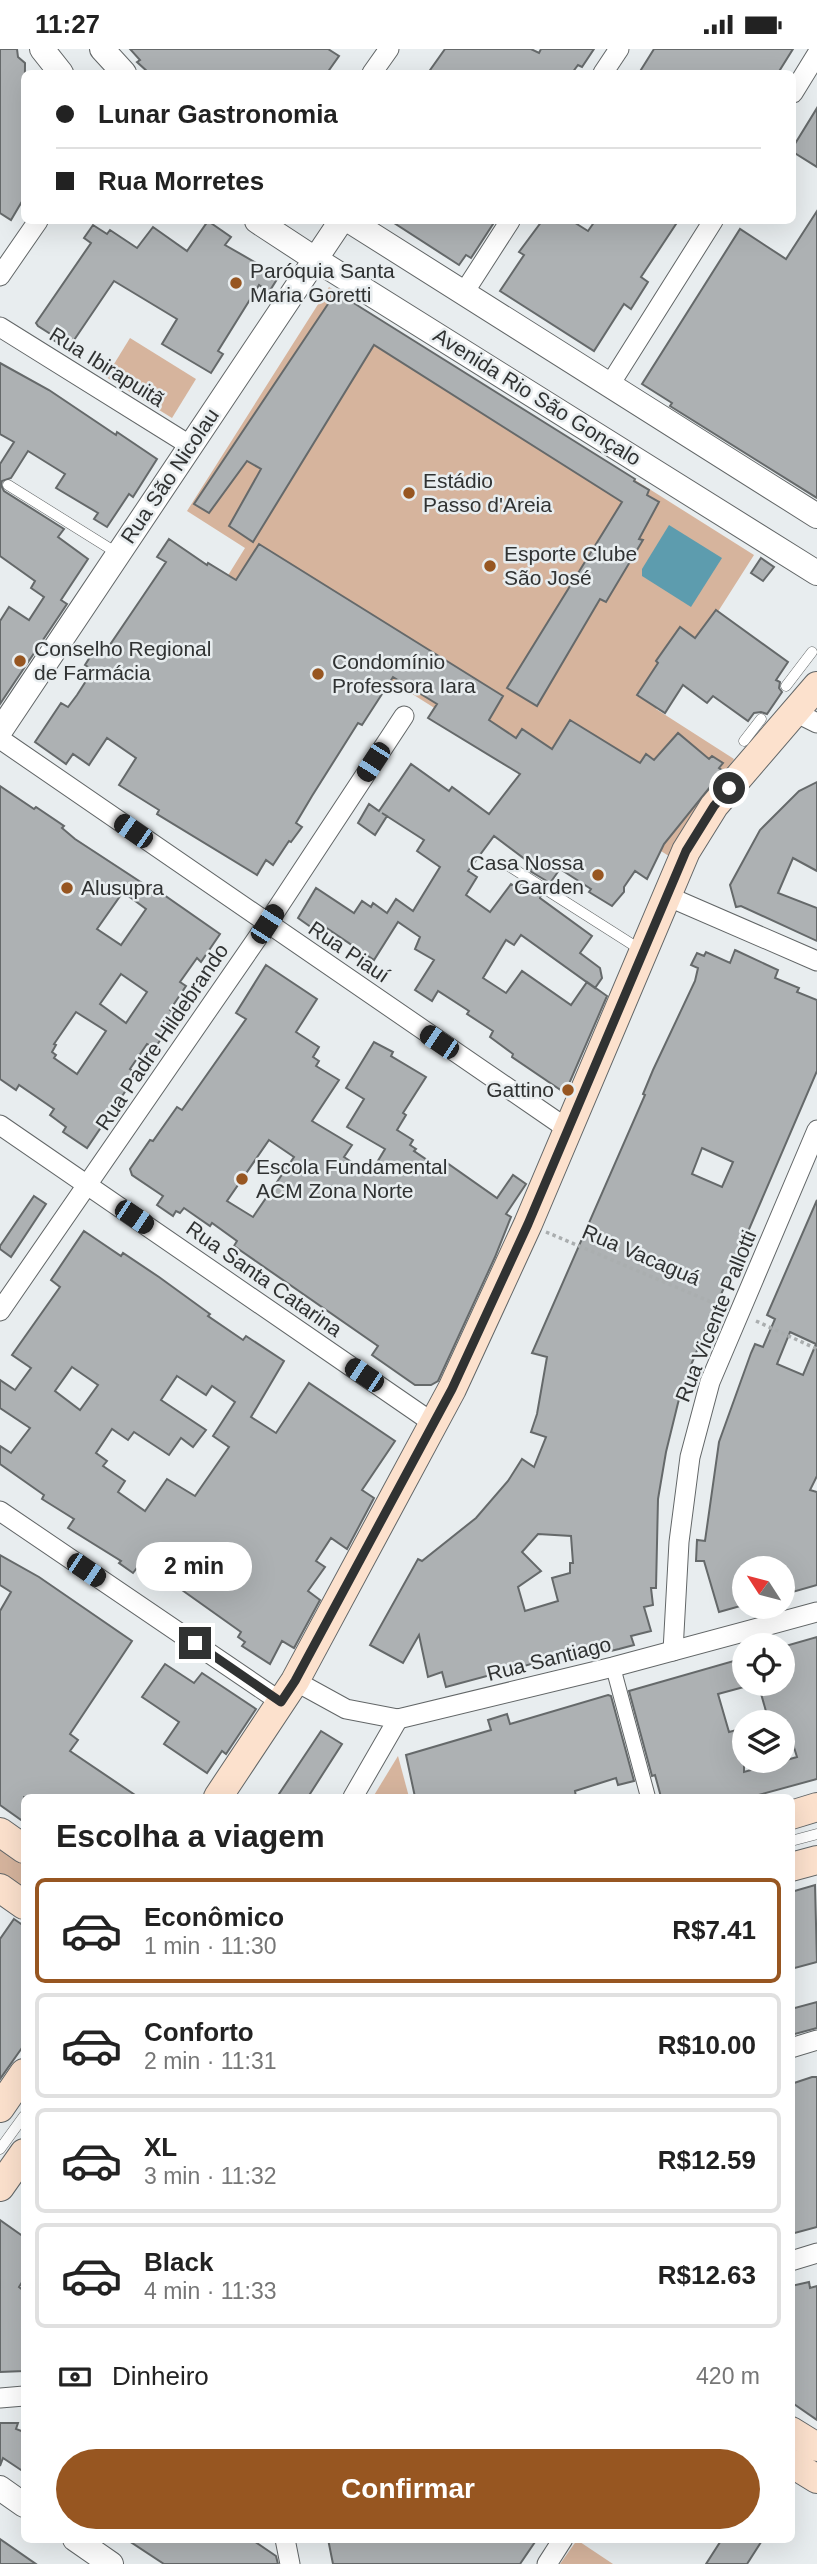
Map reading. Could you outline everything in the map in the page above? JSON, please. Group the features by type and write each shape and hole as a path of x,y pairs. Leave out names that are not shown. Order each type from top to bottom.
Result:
{"main road":[{"path":"229,1791 288,1692 452,1389 569,1131 686,851 714,806 817,686"},
{"path":"795,1814 817,1807"},
{"path":"0,1832 21,1847"},
{"path":"795,1866 817,1860"},
{"path":"0,1888 21,1903"},
{"path":"0,2108 21,2077"},
{"path":"0,2187 21,2157"},
{"path":"795,2433 817,2447"},
{"path":"795,2465 817,2479"}],"street":[{"path":"42,49 59,70"},
{"path":"102,49 121,70"},
{"path":"605,70 619,49"},
{"path":"373,70 382,51"},
{"path":"796,88 817,54"},
{"path":"0,276 36,224"},
{"name":"Avenida Rio São Gonçalo","path":"262,224 817,573"},
{"name":"Rua São Nicolau","path":"0,731 339,224"},
{"path":"355,224 817,516"},
{"path":"464,294 508,224"},
{"path":"609,386 711,224"},
{"name":"Rua Ibirapuitã","path":"0,327 191,446"},
{"name":"Rua Padre Hildebrando","path":"0,1311 267,924 404,716"},
{"name":"Rua Piauí","path":"0,739 569,1131"},
{"path":"667,896 817,961"},
{"name":"Rua Santa Catarina","path":"0,1125 433,1423"},
{"name":"Rua Vicente Pallotti","path":"673,1651 679,1542 690,1457 710,1382 817,1130"},
{"name":"Rua Santiago","path":"0,1511 288,1692 346,1709 398,1719 613,1667 817,1612"},
{"path":"613,1667 647,1794"},
{"path":"355,1794 398,1719"},
{"path":"795,2047 817,2040"},
{"path":"795,2260 817,2253"},
{"path":"0,2398 21,2396"},
{"path":"0,2488 21,2503"},
{"path":"81,2543 111,2564"},
{"path":"286,2543 290,2564"},
{"path":"547,2564 560,2543"}],"lane":[{"path":"8,485 118,554"},
{"path":"799,707 812,652"},
{"path":"744,741 761,719"},
{"path":"509,866 643,952"},
{"path":"795,1840 817,1834"},
{"path":"0,2149 21,2120"}],"path":[{"name":"Rua Vacaguá","path":"528,1224 817,1349"}],"shaded area":[{"name":"Esporte Clube São José","path":"329,287 754,555 656,709 734,759 672,858 227,577 245,548 187,511"},
{"path":"130,338 196,379 172,418 106,377"},
{"path":"398,1756 408,1794 375,1794"},
{"path":"0,1842 21,1857 21,1890 0,1875"},
{"path":"575,2543 582,2543 613,2564 560,2564"}],"water":[{"path":"669,525 722,558 691,607 642,576 642,569"}],"building":[{"path":"0,49 17,49 18,57 25,63 25,70 21,70 21,203 11,220 0,213"},
{"path":"130,49 328,49 339,56 329,70 146,70 137,62 140,60"},
{"path":"445,49 531,49 539,53 541,49 594,49 582,67 578,65 574,70 430,70"},
{"path":"654,49 793,49 780,70 641,70"},
{"path":"817,108 817,167 796,154 796,142"},
{"path":"817,211 817,498 670,406 672,403 642,384 740,229 786,259"},
{"path":"206,224 212,224 231,237 225,245 279,276 269,292 259,285 218,351 223,354 211,373 162,344 177,319 114,281 68,349 50,338 52,335 36,323 91,243 84,238 93,225 107,234 110,230 137,248 153,227 187,251"},
{"path":"396,224 493,224 471,258 466,255 459,265"},
{"path":"540,224 577,224 588,231 593,224 676,224 641,277 648,282 631,309 624,304 594,351 500,291 524,255 519,252"},
{"path":"336,292 635,479 634,481 649,490 647,495 659,502 639,539 643,540 606,602 600,599 537,706 507,688 622,502 374,345 253,542 229,526 261,469 247,461 209,513 194,504"},
{"path":"0,363 49,390 157,459 133,497 129,494 107,527 94,519 98,513 56,488 65,474 28,451 11,478 2,481 4,491 64,529 58,537 88,559 61,600 67,604 0,704 0,621 9,607 29,620 44,597 31,588 35,581 0,556 0,464 14,442 0,434"},
{"path":"169,539 207,565 208,563 236,580 259,544 503,696 489,720 516,738 522,729 552,749 570,720 640,763 646,754 654,760 678,733 709,759 712,756 723,763 719,768 723,771 664,844 647,879 635,871 624,887 624,892 612,906 560,869 550,883 530,871 534,866 494,836 468,871 477,877 466,895 490,912 511,884 518,888 522,883 592,936 580,953 600,968 602,978 595,988 607,996 565,1093 512,1057 513,1054 490,1037 493,1031 467,1014 469,1011 438,991 432,1001 415,990 434,960 415,949 420,937 398,922 374,960 322,925 318,932 298,918 316,888 354,913 362,901 371,907 373,903 387,913 396,899 413,911 440,867 417,851 424,840 387,816 375,835 358,823 369,804 379,811 411,764 449,791 452,787 489,814 520,774 428,718 437,704 393,677 362,725 358,723 312,796 296,823 302,827 273,865 266,860 257,875 157,814 159,810 119,785 136,758 107,738 89,765 73,754 66,764 35,742 61,703 68,707 77,695 93,670 85,665 97,646 105,652 166,562 157,557","holes":["521,935 587,982 571,1005 522,971 506,993 483,978 506,940 514,945"]},
{"path":"761,558 774,567 763,581 751,573"},
{"path":"716,610 788,662 776,680 780,682 779,688 782,692 767,714 754,713 748,721 713,696 707,703 683,685 665,713 637,695 658,663 656,661 680,627 695,638"},
{"path":"817,782 817,871 793,858 778,893 817,908 817,941 741,906 736,907 730,885 760,830 799,791"},
{"path":"0,786 34,809 36,807 64,826 62,828 75,839 153,890 154,888 220,934 201,962 197,958 180,982 186,986 170,1010 177,1015 155,1048 147,1044 130,1069 137,1074 87,1148 63,1132 66,1127 50,1115 54,1109 19,1085 16,1090 0,1079","holes":["123,892 146,909 121,945 97,929","121,974 147,992 126,1023 100,1004","76,1012 106,1031 77,1074 54,1058 54,1044"]},
{"path":"735,950 778,970 775,978 799,988 797,992 817,1000 817,1071 701,1341 691,1365 694,1366 688,1385 684,1383 678,1403 658,1499 656,1588 651,1588 653,1605 644,1607 651,1631 631,1636 634,1645 573,1660 572,1657 551,1663 550,1659 446,1687 442,1672 428,1677 419,1635 403,1663 370,1645 418,1559 422,1561 476,1518 508,1481 522,1459 534,1467 546,1437 531,1432 537,1414 547,1357 532,1353 645,1095 643,1094 653,1070 695,981 698,968 691,965 697,953 704,956 706,952 730,963","holes":["702,1148 733,1162 722,1187 692,1174","538,1534 571,1536 573,1563 570,1563 570,1573 552,1578 558,1601 525,1611 518,1587 541,1571 522,1552"]},
{"path":"266,965 317,999 296,1032 319,1047 313,1057 319,1061 316,1066 339,1080 312,1121 352,1145 344,1157 370,1174 385,1149 347,1127 364,1099 346,1088 374,1042 393,1052 391,1056 426,1077 403,1113 406,1115 397,1130 413,1140 410,1145 416,1149 414,1151 442,1170 447,1163 497,1198 513,1175 526,1184 506,1214 511,1217 495,1257 438,1381 431,1385 415,1385 372,1355 378,1346 234,1246 237,1241 212,1223 210,1226 184,1208 180,1213 176,1211 173,1216 157,1205 163,1196 132,1175 130,1169 150,1140 153,1141 177,1107 182,1110 246,1019 236,1013","holes":["269,1140 294,1157 253,1217 227,1201"]},
{"path":"34,1196 46,1204 11,1257 0,1249 0,1246"},
{"path":"817,1200 817,1476 810,1490 817,1492 817,1585 795,1591 795,1556 732,1556 732,1608 719,1612 704,1561 696,1561 697,1540 705,1541 719,1442 755,1344 763,1347 775,1319 767,1315","holes":["790,1332 816,1344 803,1375 777,1364"]},
{"path":"84,1231 159,1277 243,1340 246,1336 284,1361 251,1417 276,1433 309,1383 395,1441 362,1490 374,1498 347,1549 331,1538 316,1561 325,1567 308,1591 320,1600 294,1648 282,1641 270,1664 242,1646 245,1642 238,1637 241,1632 158,1573 155,1576 140,1564 133,1573 119,1563 121,1561 68,1528 74,1519 42,1499 44,1495 0,1464 0,1446 11,1453 30,1428 0,1408 0,1380 15,1390 31,1368 12,1355 60,1287 51,1280","holes":["72,1367 98,1385 80,1410 55,1391","177,1376 206,1395 212,1386 235,1402 213,1436 229,1447 195,1496 167,1479 145,1511 118,1492 125,1481 103,1466 107,1461 96,1453 112,1429 128,1440 134,1432 169,1455 181,1438 193,1447 206,1430 161,1400"]},
{"path":"0,1555 39,1577 132,1641 70,1734 78,1740 70,1751 134,1794 21,1794 21,1820 0,1805 0,1611 11,1592 0,1585"},
{"path":"817,1637 817,1779 762,1794 660,1794 655,1775 652,1776 629,1691 732,1661 732,1690 718,1694 729,1732 732,1731 732,1773 795,1773 795,1710 766,1710 762,1696 795,1696 795,1643"},
{"path":"165,1664 194,1683 202,1673 256,1709 226,1754 222,1751 207,1773 164,1744 179,1722 142,1697"},
{"path":"611,1696 634,1781 618,1785 616,1778 575,1791 576,1794 414,1794 406,1755 491,1730 488,1720 507,1714 510,1724"},
{"path":"321,1731 342,1744 310,1794 279,1794"},
{"path":"815,1885 817,1962 795,1968 795,1891"},
{"path":"14,1919 21,1924 21,2049 0,2079 0,1939"},
{"path":"817,2002 817,2028 795,2034 795,2008"},
{"path":"817,2077 817,2227 795,2233 795,2083"},
{"path":"0,2220 21,2235 21,2371 0,2372"},
{"path":"809,2282 810,2288 817,2286 817,2420 795,2405 795,2285"},
{"path":"0,2423 18,2423 16,2429 21,2431 21,2470 3,2458 0,2466"},
{"path":"0,2539 36,2564 0,2564"},
{"path":"132,2543 257,2543 276,2556 278,2564 164,2564"},
{"path":"329,2543 534,2543 520,2564 333,2564"},
{"path":"719,2543 760,2543 747,2564 706,2564"}],"place":[{"name":"Paróquia Santa Maria Goretti","path":"236,283"},
{"name":"Estádio Passo d'Areia","path":"409,493"},
{"name":"Esporte Clube São José","path":"490,566"},
{"name":"Conselho Regional de Farmácia","path":"20,661"},
{"name":"Condomínio Professora Iara","path":"318,674"},
{"name":"Casa Nossa Garden","path":"598,875"},
{"name":"Alusupra","path":"67,888"},
{"name":"Gattino","path":"568,1090"},
{"name":"Escola Fundamental ACM Zona Norte","path":"242,1179"}],"route":[{"path":"195,1643 281,1702 295,1681 452,1389 569,1131 686,851 714,806 729,788"}]}
